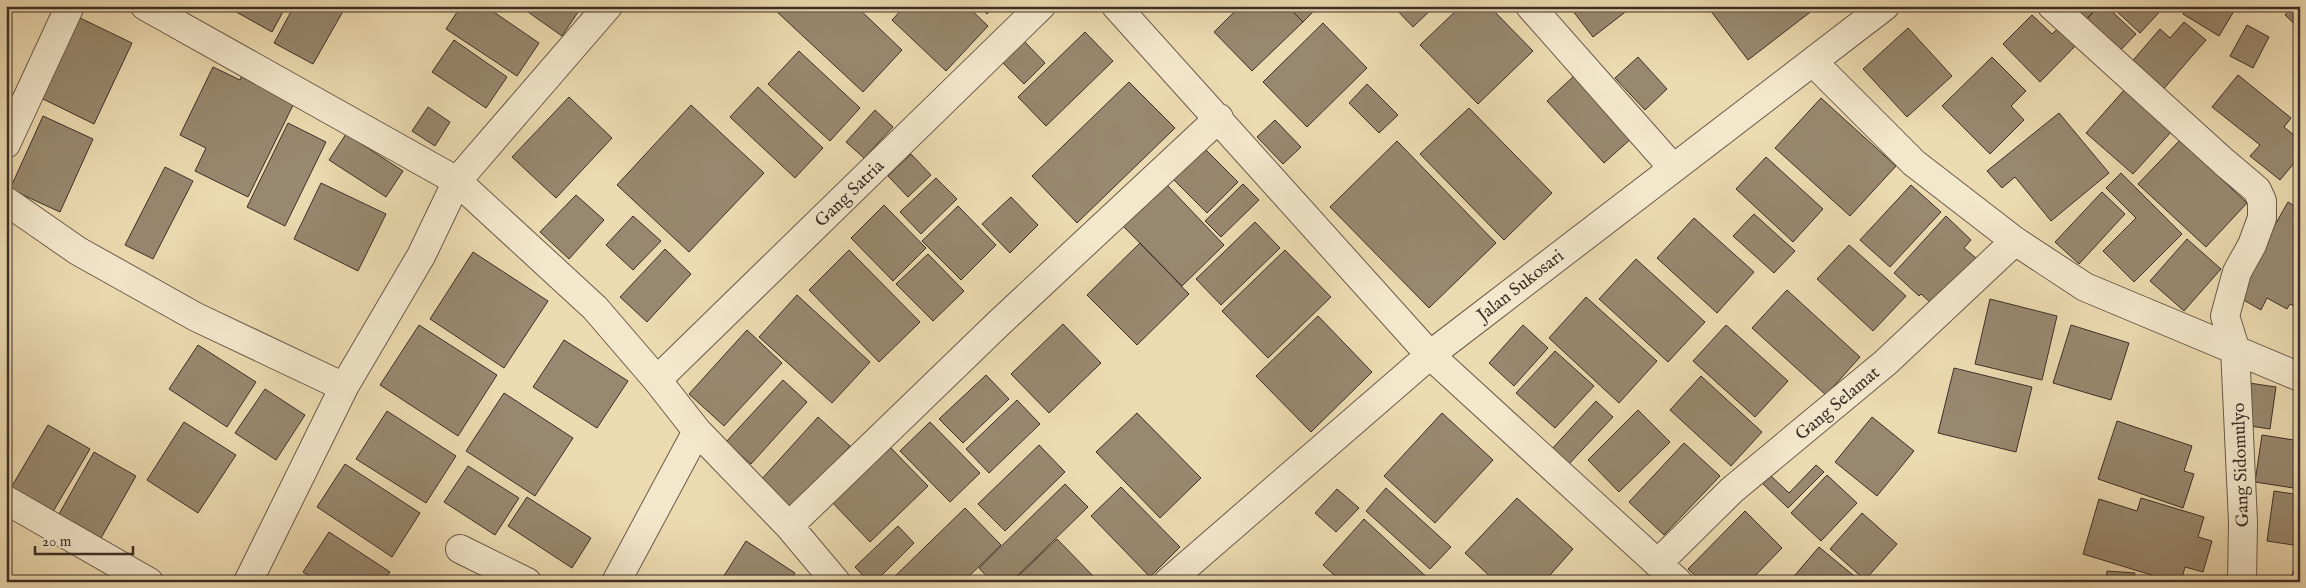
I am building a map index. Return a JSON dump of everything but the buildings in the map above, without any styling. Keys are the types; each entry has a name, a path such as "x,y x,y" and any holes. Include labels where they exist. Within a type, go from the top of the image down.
{"street":[{"path":"6,144 70,6"},
{"path":"145,6 457,181 595,308 657,380 697,431 789,526 836,582"},
{"path":"248,582 344,387 421,256 457,181 608,6"},
{"name":"Gang Satria","path":"657,380 1040,6"},
{"path":"1116,6 1430,354 1678,582"},
{"path":"1530,6 1673,168"},
{"name":"Jalan Sukosari","path":"1168,582 1430,354 1885,6"},
{"name":"Gang Sidomulyo","path":"2052,6 2257,190 2262,202 2262,218 2252,245 2237,272 2225,316 2235,348 2243,522 2242,582"},
{"path":"1813,62 1914,163 2015,241 2084,287 2235,348 2300,377"},
{"path":"789,526 991,331 1219,118"},
{"path":"6,202 78,251 196,317 344,387"},
{"name":"Gang Selamat","path":"1658,563 1732,490 1885,364 2015,241"},
{"path":"616,582 697,431"},
{"path":"6,500 149,582"},
{"path":"460,549 527,582"}]}
